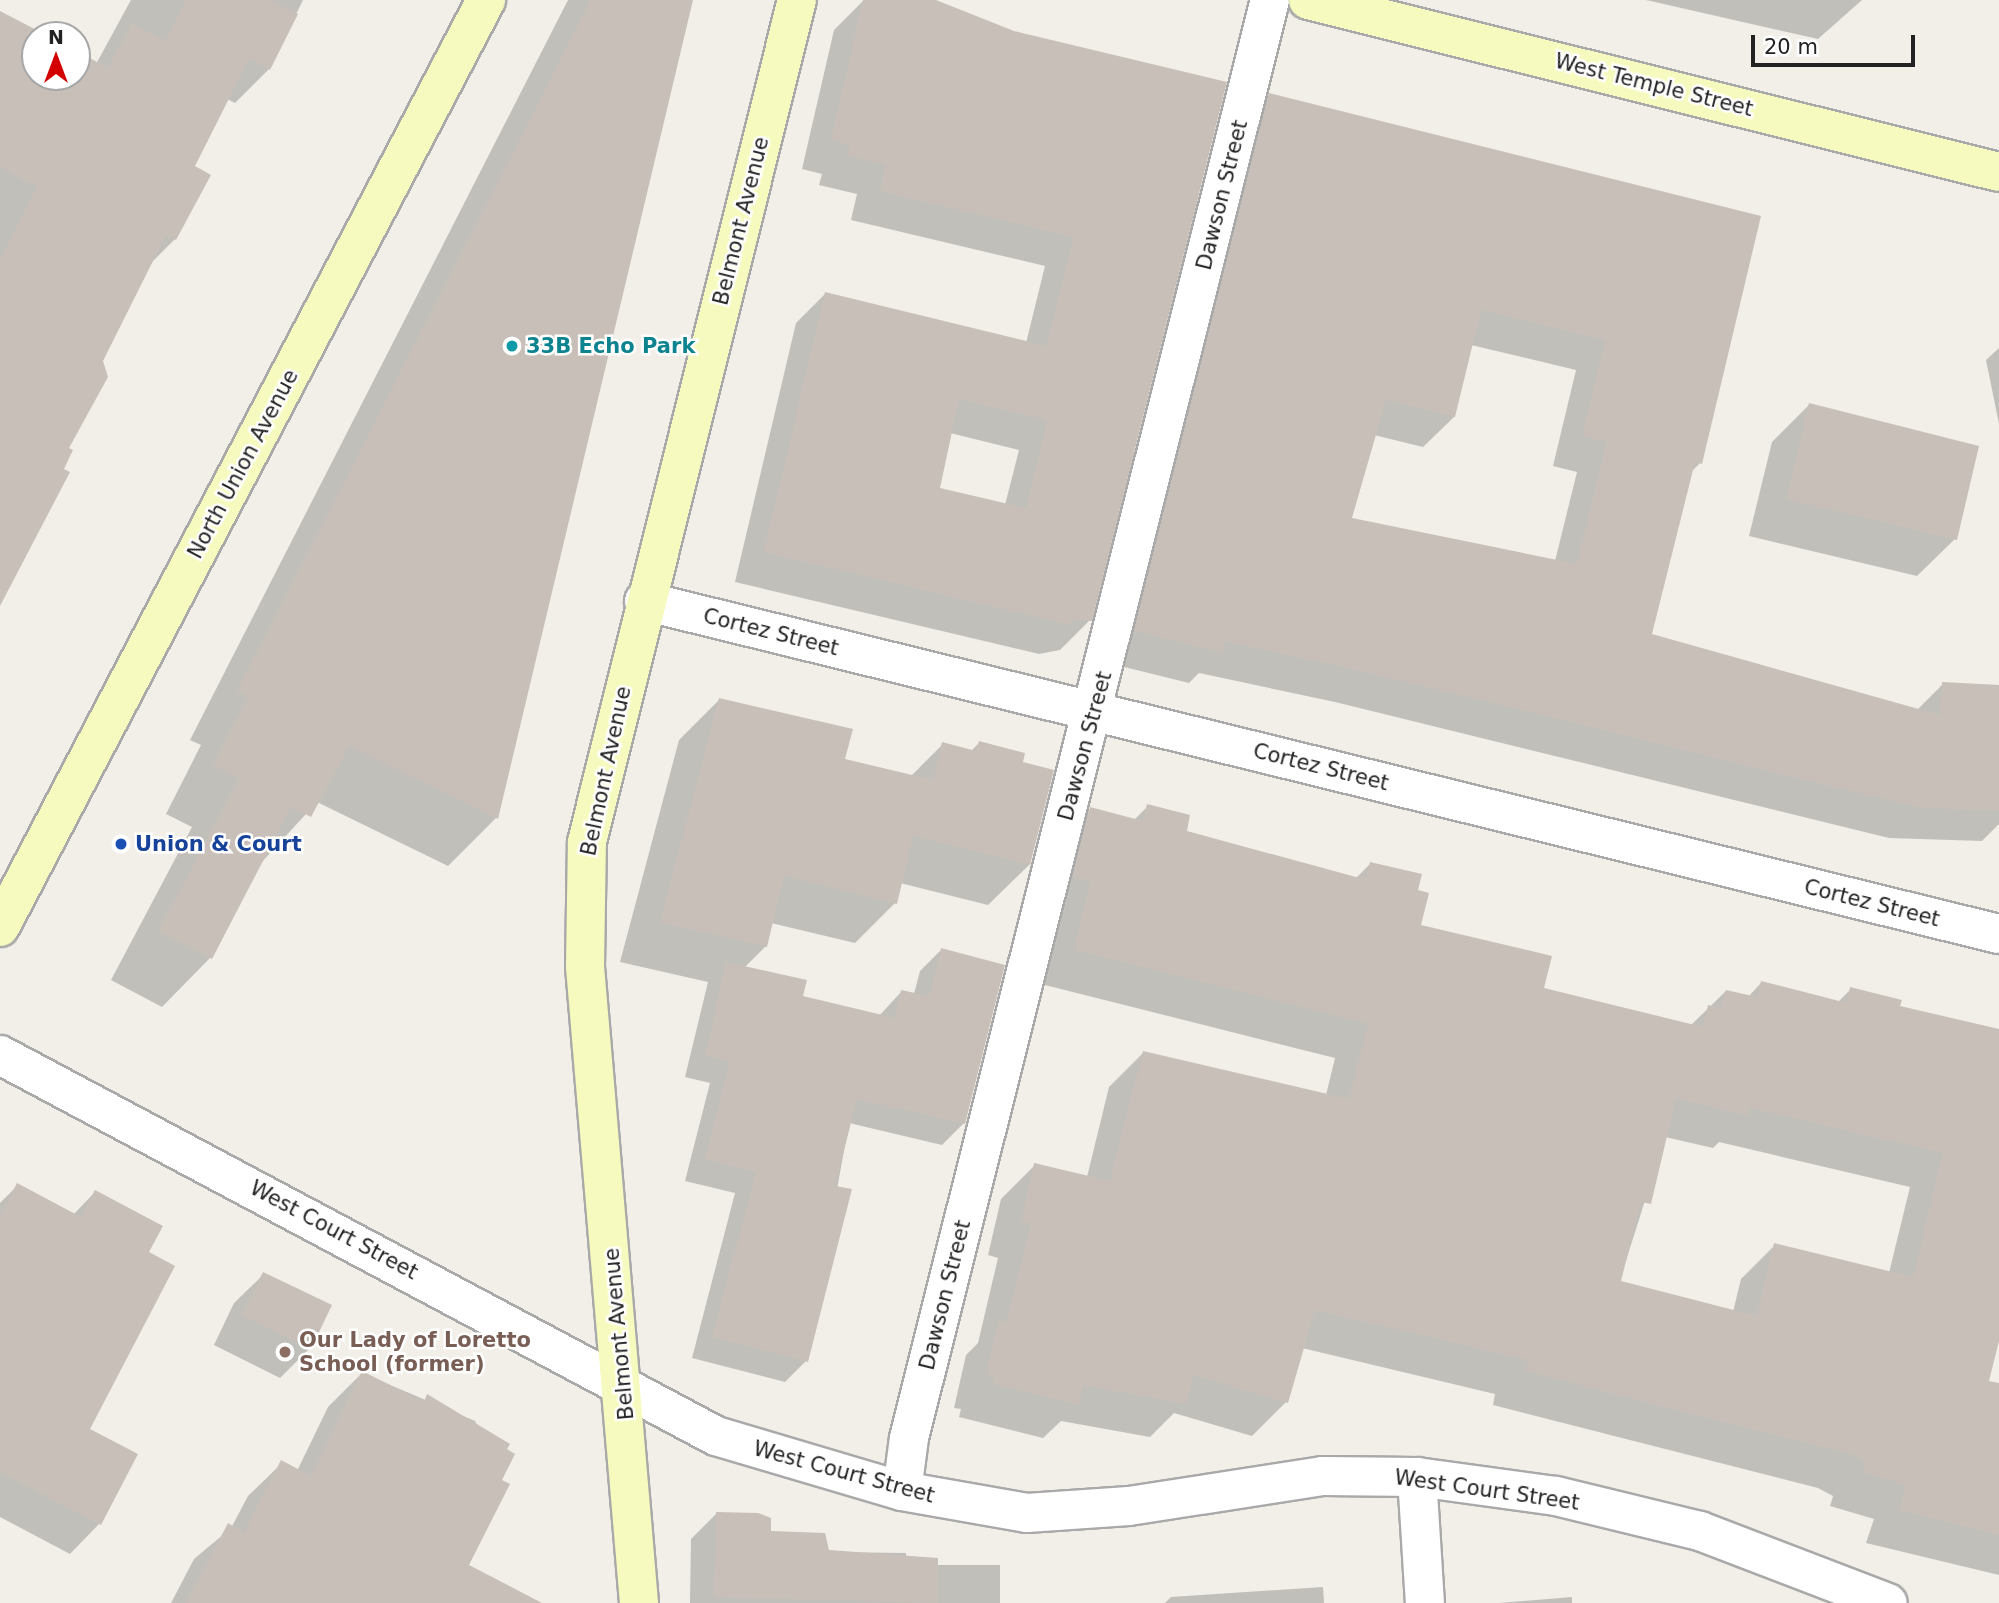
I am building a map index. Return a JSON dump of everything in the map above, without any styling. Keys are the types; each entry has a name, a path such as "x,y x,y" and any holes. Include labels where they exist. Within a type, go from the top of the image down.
{"street":[{"name":"North Union Avenue","path":"0,927 486,0"},
{"name":"Belmont Avenue","path":"639,1603 624,1382 585,966 587,842 644,601 797,0"},
{"name":"Dawson Street","path":"902,1492 909,1438 1270,0"},
{"name":"West Temple Street","path":"1308,0 1999,172"},
{"name":"Cortez Street","path":"644,601 1999,934"},
{"name":"West Court Street","path":"0,1055 624,1382 716,1436 902,1492 1027,1513 1129,1506 1323,1476 1417,1477 1556,1496 1700,1531 1888,1603"},
{"path":"1417,1477 1425,1603"}],"building":[{"path":"186,0 270,0 298,14 270,70 249,59 195,166 211,175 176,240 166,235 103,361 108,377 69,448 73,450 64,469 70,472 0,606 0,260 37,187 0,167 0,11 21,22 21,91 91,91 91,59 108,68 132,23 165,41"},
{"name":"33B Echo Park","path":"591,0 693,0 498,819 349,746 311,817 291,807 212,959 158,931 239,779 213,765 248,697 237,691"},
{"path":"863,0 936,0 1014,31 1227,82 1092,621 1071,619 1070,625 764,552 825,292 1047,346 1073,237 880,191 886,165 847,156 850,145 831,140","holes":["959,399 1047,420 1026,508 940,488"]},
{"path":"1269,93 1761,216 1702,464 1695,462 1652,634 1940,715 1942,682 1999,685 1999,811 1921,808 1366,672 1224,641 1222,653 1134,631","holes":["1481,310 1605,340 1582,436 1607,442 1577,564 1352,518 1386,400 1455,417"]},
{"path":"1809,403 1979,446 1957,540 1786,499"},
{"path":"719,698 853,729 845,759 933,780 942,742 976,751 979,741 1025,753 1023,762 1054,770 1030,865 913,836 897,904 784,876 767,947 660,922"},
{"path":"1147,804 1190,815 1187,831 1356,877 1366,878 1370,862 1422,874 1418,890 1429,893 1421,925 1552,956 1544,988 1703,1027 1708,1005 1721,1008 1726,990 1757,997 1761,981 1847,1003 1850,987 1902,1000 1900,1006 1999,1029 1999,1341 1989,1381 1999,1383 1999,1535 1899,1510 1906,1485 1863,1472 1866,1462 1853,1455 1525,1371 1528,1360 1315,1310 1288,1403 1193,1375 1186,1404 1083,1385 1079,1405 992,1384 994,1376 986,1374 999,1320 1007,1322 1031,1224 1021,1221 1034,1163 1110,1181 1143,1051 1349,1099 1368,1024 1074,950 1090,881 1073,876 1090,807 1143,821","holes":["1676,1098 1749,1116 1750,1108 1943,1153 1913,1277 1774,1243 1757,1316 1621,1281 1641,1202 1651,1204"]},
{"path":"941,948 1005,965 965,1124 857,1099 835,1186 852,1189 808,1362 712,1337 756,1172 705,1159 730,1062 705,1056 726,962 807,980 803,996 895,1018 901,990 929,996"},
{"path":"17,1183 81,1217 95,1190 163,1226 149,1252 175,1266 90,1429 138,1454 101,1525 0,1472 0,1216"},
{"path":"263,1272 332,1305 311,1349 242,1315"},
{"path":"362,1371 424,1402 427,1394 510,1444 507,1449 515,1454 502,1480 510,1484 469,1565 542,1603 186,1603 228,1523 244,1533 281,1460 311,1476"},
{"path":"716,1512 758,1513 771,1518 771,1531 825,1533 829,1550 938,1558 938,1603 714,1597"}],"place":[{"name":"33B Echo Park","path":"512,346"},
{"name":"Union & Court","path":"121,844"},
{"name":"Our Lady of Loretto School (former)","path":"285,1352"}]}
